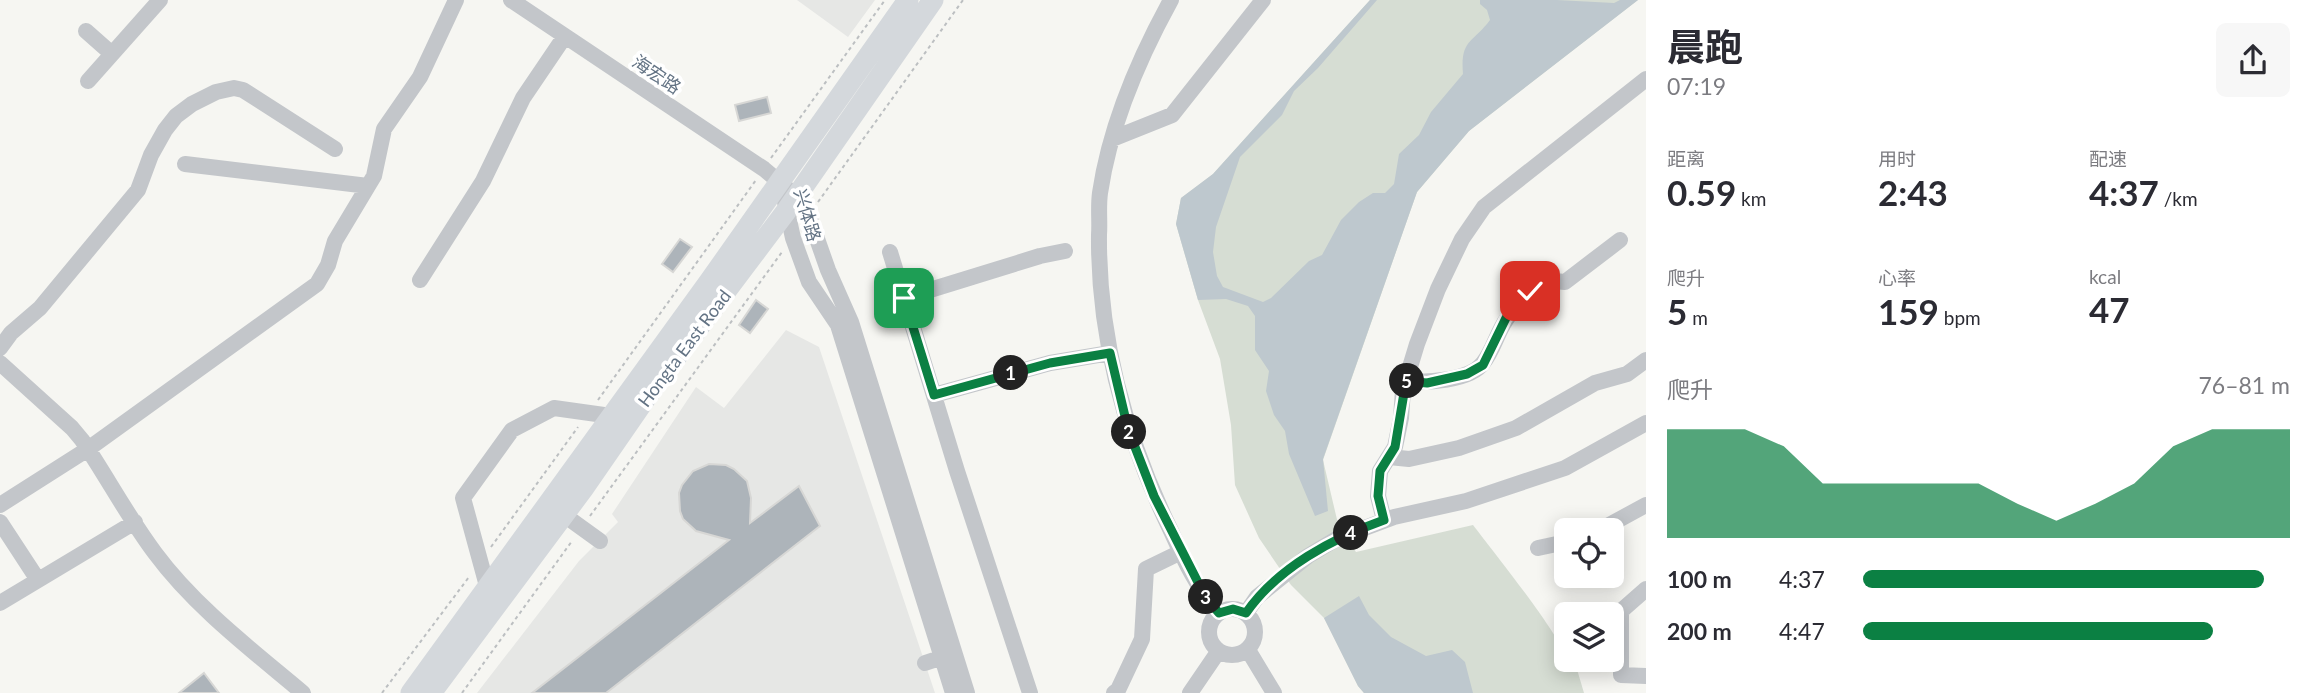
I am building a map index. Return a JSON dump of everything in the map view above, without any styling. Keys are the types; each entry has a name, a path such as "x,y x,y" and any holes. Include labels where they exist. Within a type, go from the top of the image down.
{"main road":[{"name":"Hongta East Road","path":"411,693 611,416 771,176 908,0"},
{"name":"Hongta East Road","path":"431,693 564,515 650,391 792,203 933,0"}],"street":[{"path":"88,81 160,0"},
{"path":"0,505 88,449 317,284 328,265 335,241 374,176 384,129 420,77 456,0"},
{"name":"海宏路","path":"511,0 771,176"},
{"path":"1171,0 1152,34 1115,127 1100,194 1099,261 1105,330 1128,429 1154,496 1181,552 1206,598 1219,613"},
{"path":"1112,139 1172,115 1263,0"},
{"path":"86,30 112,54"},
{"path":"420,280 483,181 523,98 565,36"},
{"path":"1384,520 1378,496 1380,471 1395,447 1406,381 1417,344 1438,289 1462,239 1484,207 1646,79"},
{"path":"0,348 11,333 40,308 138,190 164,130 192,104 216,92 234,88 243,90 335,149"},
{"path":"185,164 368,186"},
{"name":"兴体路","path":"771,176 792,203 808,216 851,322 948,655 953,693"},
{"name":"兴体路","path":"792,203 793,238 809,282 838,325 948,655 967,693"},
{"path":"1406,381 1427,383 1467,374 1483,365 1506,318 1530,291 1543,280 1566,282 1620,240"},
{"path":"904,298 1040,256 1065,251"},
{"path":"890,252 1030,693"},
{"path":"934,395 1050,363 1110,353"},
{"path":"1389,457 1409,459 1459,448 1516,428 1595,383 1626,374 1646,360"},
{"path":"0,363 72,428 155,553 182,586 303,693"},
{"path":"487,586 463,498 503,441 512,430 554,408 611,416"},
{"path":"1246,613 1257,597 1308,556 1338,538 1384,520 1493,493 1565,468 1646,423"},
{"path":"1622,518 1646,505"},
{"path":"564,515 600,541"},
{"path":"0,522 38,580"},
{"path":"3,596 38,580 135,522"},
{"path":"1538,548 1554,545"},
{"path":"1114,693 1118,690 1142,639 1146,569 1181,552"},
{"path":"1646,589 1621,611 1621,675 1646,676"},
{"path":"1233,609 1246,613 1255,628 1255,638 1248,650 1234,656 1218,652 1212,644 1209,628 1213,618 1233,609"},
{"path":"1248,650 1274,693"},
{"path":"1190,693 1218,652"},
{"path":"925,663 948,655"}],"path":[{"path":"382,693 589,412 771,176 885,0"},
{"path":"808,216 963,0"},
{"path":"462,693 727,325 793,238"}],"shaded area":[{"path":"797,0 875,0 848,37"},
{"path":"1370,0 1638,0 1469,131 1417,192 1323,460 1339,528 1356,552 1473,525 1554,634 1554,672 1578,672 1584,693 1364,693 1358,686 1324,618 1291,585 1259,538 1235,485 1231,425 1220,359 1198,300 1176,224 1181,198 1213,174"},
{"path":"1370,0 1377,0 1318,68 1294,91 1282,115 1240,157 1216,227 1213,252 1217,276 1223,287 1263,302 1271,298 1309,261 1322,255 1341,220 1359,202 1373,193 1385,193 1394,184 1399,154 1419,135 1431,112 1463,74 1464,54 1469,42 1490,20 1480,0 1614,3 1620,0 1638,0 1469,131 1417,192 1323,459 1328,511 1315,516 1289,454 1285,431 1274,415 1266,391 1269,371 1255,350 1255,316 1248,306 1226,299 1198,300 1176,224 1181,198 1213,174"},
{"path":"786,330 819,347 935,693 477,693 579,561 618,522 612,514 696,387 724,408"},
{"path":"1359,596 1369,615 1391,637 1426,656 1452,650 1465,662 1473,693 1364,693 1324,618"}],"building":[{"path":"767,97 771,113 739,121 735,105"},
{"path":"680,239 692,247 673,272 662,264"},
{"path":"756,300 768,309 750,333 739,325"},
{"path":"709,464 726,465 747,481 751,498 750,523 799,486 820,526 606,693 532,693 729,540 696,531 683,519 680,511 679,493 682,485 693,471"},
{"path":"204,673 219,693 179,693"}],"route":[{"path":"904,298 934,395 1050,363 1110,353 1128,429 1154,496 1181,552 1206,598 1219,613 1233,609 1246,613 1257,597 1308,556 1338,538 1384,520 1378,496 1380,471 1395,447 1406,381 1427,383 1467,374 1483,365 1506,318 1530,291"}]}
